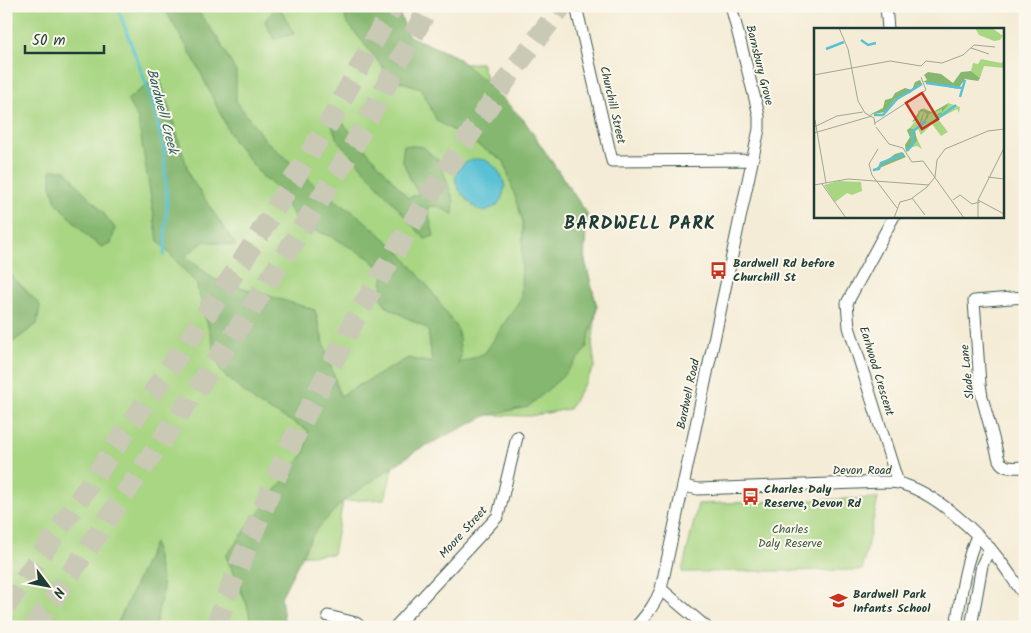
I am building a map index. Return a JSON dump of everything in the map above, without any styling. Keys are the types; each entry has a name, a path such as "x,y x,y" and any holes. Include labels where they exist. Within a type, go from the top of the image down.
{"street":[{"name":"Churchill Street","path":"576,6 612,162 752,160"},
{"name":"Barnsbury Grove","path":"731,6 759,116 759,129 752,160"},
{"path":"886,6 888,28"},
{"name":"Bardwell Road","path":"636,627 656,601 661,589 752,160"},
{"name":"Earlwood Crescent","path":"893,218 847,304 849,327 898,483"},
{"name":"Slade Lane","path":"1025,297 974,301 982,397 999,460 1006,467 1025,467"},
{"name":"Moore Street","path":"395,627 498,516 517,438"},
{"name":"Devon Road","path":"684,486 698,489 898,483 925,494 938,502 977,536 990,548 1025,596"},
{"path":"956,627 963,578 970,552 977,536"},
{"path":"971,627 982,565 990,548"},
{"path":"661,589 706,627"},
{"path":"328,616 356,623 361,627"}],"green space":[{"path":"6,6 360,6 389,66 481,63 488,84 523,119 587,214 584,257 597,307 592,344 595,366 569,409 530,416 488,415 404,422 385,499 343,501 333,554 289,556 277,607 283,627 10,627 12,615 6,616 6,347 37,324 12,276 6,278"},
{"path":"163,6 194,6 218,39 236,72 236,101 265,140 320,190 360,217 399,251 430,289 458,330 461,357 458,364 485,353 521,298 523,222 504,161 437,121 421,88 392,79 346,21 344,6 396,6 409,36 455,56 488,84 523,119 587,214 584,257 597,307 586,349 562,377 528,407 488,415 417,450 343,501 313,534 281,597 285,627 252,627 247,605 226,556 305,452 308,430 258,404 221,372 196,283 158,241 138,119 127,100 159,76 190,177 236,246 205,241 185,256 214,279 315,310 340,396 408,358 432,363 428,329 387,307 381,298 384,272 369,258 331,236 304,227 289,209 279,190 263,177 233,140 195,61"},
{"path":"279,6 294,34 274,39 265,21"},
{"path":"334,113 408,198 419,194 411,181 402,159 404,145 423,147 440,162 454,201 453,214 437,206 427,207 434,236 425,239 337,139 328,115"},
{"path":"51,170 66,170 96,204 115,228 111,244 102,247 89,238 56,202 51,185"},
{"path":"12,276 40,305 37,324 6,347 6,278"},
{"name":"Charles Daly Reserve","path":"878,498 862,570 682,572 698,504"},
{"path":"154,543 163,589 155,627 118,627 118,623"}],"water":[{"path":"476,159 486,160 496,168 505,186 502,198 496,206 483,212 475,208 459,190 456,182 459,168 467,162"}],"waterway":[{"name":"Bardwell Creek","path":"117,6 150,94 164,151 167,204 164,255"}],"tunnel":[{"path":"6,606 240,265 332,118 393,6"},
{"path":"34,627 246,317 350,152 429,6"},
{"path":"216,627 227,595 285,456 356,317 426,200 511,73 562,6"}],"place":[{"name":"Bardwell Rd before Churchill St","path":"719,270"},
{"name":"Charles Daly Reserve, Devon Rd","path":"750,496"},
{"name":"Bardwell Park Infants School","path":"839,601"}],"district":[{"name":"BARDWELL PARK","path":"640,223"}]}
